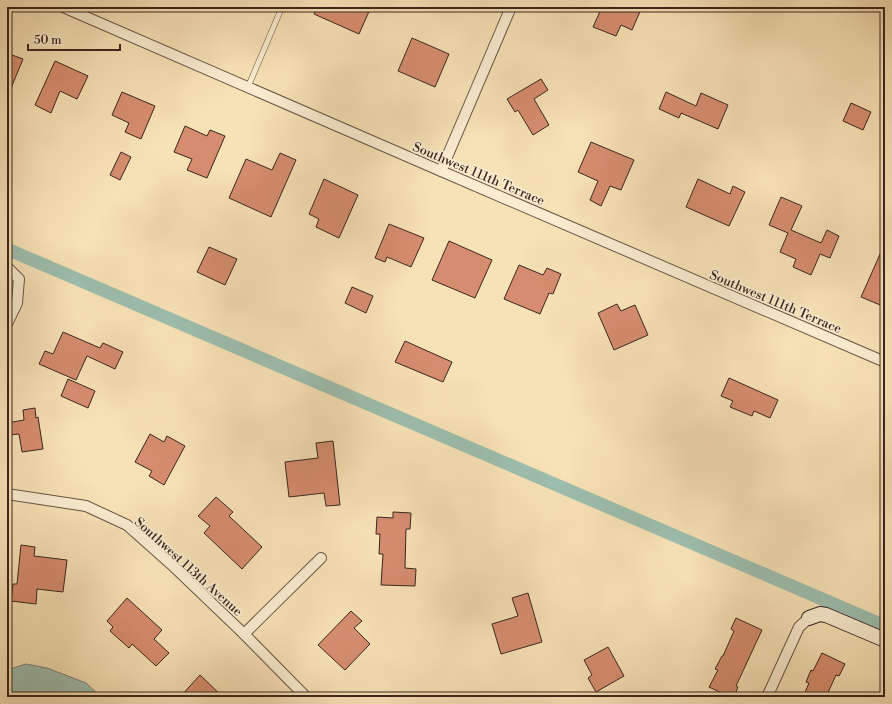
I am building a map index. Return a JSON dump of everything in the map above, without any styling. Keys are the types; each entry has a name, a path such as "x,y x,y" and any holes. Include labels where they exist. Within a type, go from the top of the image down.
{"street":[{"name":"Southwest 111th Terrace","path":"63,7 74,9 248,87 885,362"},
{"path":"441,171 511,7"},
{"path":"7,268 19,279 17,303 7,324"},
{"name":"Southwest 113th Avenue","path":"7,494 86,506 127,525 172,565 244,634 306,697"},
{"path":"244,634 321,558"},
{"path":"767,697 799,627 809,618 820,614 826,615 885,640"}],"lane":[{"path":"248,87 282,7"}],"shaded area":[{"path":"26,664 47,668 86,683 101,697 7,697 7,670"}],"building":[{"path":"317,7 371,7 359,34 314,14"},
{"path":"602,7 642,7 632,30 621,25 616,36 593,27"},
{"path":"412,38 449,54 435,87 398,71"},
{"path":"12,55 23,59 7,98 7,58 11,59"},
{"path":"55,61 88,76 77,99 60,91 51,113 35,105"},
{"path":"541,79 548,90 534,99 549,125 533,135 518,110 515,112 507,99"},
{"path":"122,92 155,106 141,139 125,132 129,123 112,115"},
{"path":"666,92 696,106 701,93 728,105 718,129 681,113 679,118 659,109"},
{"path":"851,103 871,112 863,130 843,121"},
{"path":"185,126 207,136 210,130 225,136 207,178 187,170 192,159 174,152"},
{"path":"591,142 634,160 621,190 610,186 601,206 590,200 598,181 578,172"},
{"path":"121,152 131,157 120,180 110,175"},
{"path":"280,153 296,160 271,217 229,198 246,159 272,170"},
{"path":"324,179 358,195 339,238 316,227 319,219 309,214"},
{"path":"698,179 730,194 733,186 745,192 729,226 686,207"},
{"path":"781,197 802,206 791,230 821,243 827,230 839,236 830,258 820,254 811,275 793,267 796,259 780,252 788,233 769,225"},
{"path":"389,224 424,238 411,267 387,257 385,262 375,258"},
{"path":"449,241 492,260 475,298 432,280"},
{"path":"885,243 885,307 861,297"},
{"path":"209,247 237,259 225,285 197,272"},
{"path":"519,265 543,275 547,268 561,274 553,294 549,293 540,314 504,299"},
{"path":"352,287 373,296 366,313 345,303"},
{"path":"617,304 621,311 635,305 648,335 614,350 598,313"},
{"path":"63,332 100,348 103,343 123,352 115,369 87,356 76,380 39,364 45,351 53,354"},
{"path":"405,341 452,362 443,382 395,362"},
{"path":"729,378 778,400 770,418 754,411 752,416 730,407 733,401 721,396"},
{"path":"68,379 95,391 88,408 61,396"},
{"path":"35,408 36,418 38,417 43,449 22,452 19,434 9,435 7,423 24,420 23,410"},
{"path":"150,434 164,442 167,436 185,446 164,485 149,476 152,471 135,462"},
{"path":"333,441 340,505 326,506 324,493 289,497 285,462 318,458 316,443"},
{"path":"216,497 233,512 229,516 262,547 242,569 204,533 210,526 198,516"},
{"path":"393,512 411,513 410,529 406,529 405,568 416,569 415,586 381,585 383,554 379,554 380,534 376,534 377,517 393,518"},
{"path":"21,545 35,547 34,556 67,560 63,592 37,589 36,604 11,601 13,584 17,584"},
{"path":"528,593 542,642 501,654 492,624 518,616 512,598"},
{"path":"127,598 162,630 154,639 169,653 156,666 132,644 129,648 110,631 113,627 107,621"},
{"path":"351,611 362,621 354,628 370,644 345,670 318,645"},
{"path":"736,618 762,630 736,686 738,687 734,697 730,697 709,687 718,670 715,669 723,656 734,631 731,629"},
{"path":"608,647 624,676 596,692 588,678 592,675 584,660"},
{"path":"822,653 845,664 839,676 836,675 826,697 803,697 809,683 806,682 811,670 813,671"},
{"path":"200,675 223,697 180,697"}],"waterway":[{"path":"7,249 885,626"}]}
